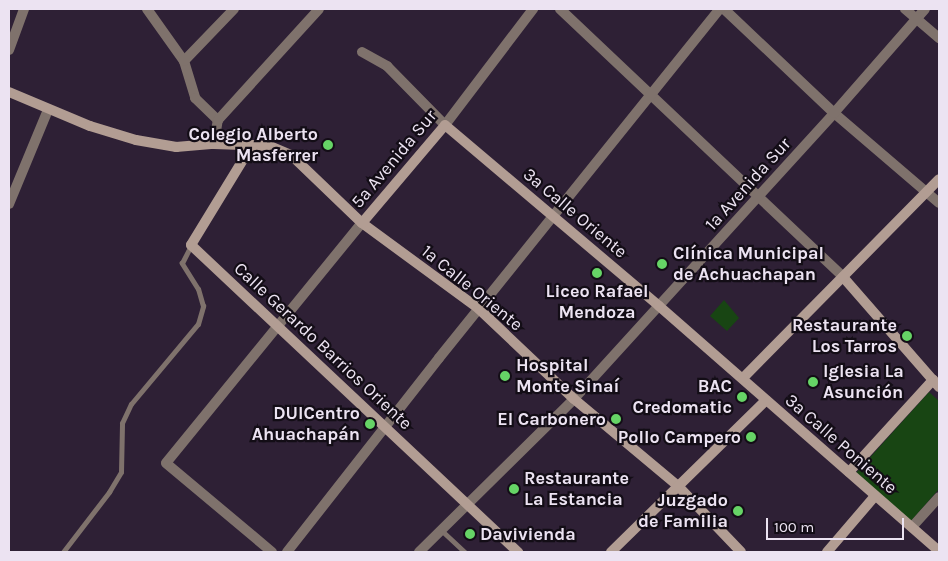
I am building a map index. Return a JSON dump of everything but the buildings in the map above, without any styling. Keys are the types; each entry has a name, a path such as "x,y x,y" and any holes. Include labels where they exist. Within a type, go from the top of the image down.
{"street":[{"path":"9,50 24,9"},
{"path":"148,9 184,61 195,98 218,120"},
{"path":"184,61 234,9"},
{"path":"214,144 218,120 319,9"},
{"name":"5a Avenida Sur","path":"272,552 166,463 276,326 445,125 533,9"},
{"path":"560,9 760,196 842,277 936,384 849,472"},
{"path":"288,552 478,309 722,9 834,113 939,203"},
{"path":"904,9 939,38"},
{"name":"1a Avenida Sur","path":"419,552 574,399 760,196 925,9"},
{"name":"3a Calle Oriente","path":"362,52 387,66 445,125 659,306 766,400"},
{"path":"9,92 48,110 136,140 176,147 214,144 252,145 191,245"},
{"path":"9,204 48,110"},
{"name":"1a Calle Oriente","path":"252,145 270,146 291,155 362,223 478,309 574,399 678,486 740,552"},
{"path":"743,378 939,179"},
{"name":"Calle Gerardo Barrios Oriente","path":"191,245 276,326 386,426 465,505 518,552"},
{"path":"611,552 766,400"},
{"name":"3a Calle Poniente","path":"766,400 939,551"},
{"path":"827,552 875,496"},
{"path":"912,527 939,497"}],"lane":[{"path":"63,552 109,492 121,472 122,423 130,404 198,324 203,306 198,289 182,263 191,245"},
{"path":"441,529 465,552"}],"green space":[{"path":"724,300 739,318 727,331 710,316"},
{"path":"929,392 939,401 939,489 911,521 856,473"}],"place":[{"name":"Colegio Alberto Masferrer","path":"328,145"},
{"name":"Clínica Municipal de Achuachapan","path":"662,264"},
{"name":"Liceo Rafael Mendoza","path":"597,273"},
{"name":"Restaurante Los Tarros","path":"907,336"},
{"name":"Hospital Monte Sinaí","path":"505,376"},
{"name":"Iglesia La Asunción","path":"813,382"},
{"name":"BAC Credomatic","path":"742,397"},
{"name":"El Carbonero","path":"616,419"},
{"name":"DUICentro Ahuachapán","path":"370,424"},
{"name":"Pollo Campero","path":"751,437"},
{"name":"Restaurante La Estancia","path":"514,489"},
{"name":"Juzgado de Familia","path":"738,511"},
{"name":"Davivienda","path":"470,534"}]}
